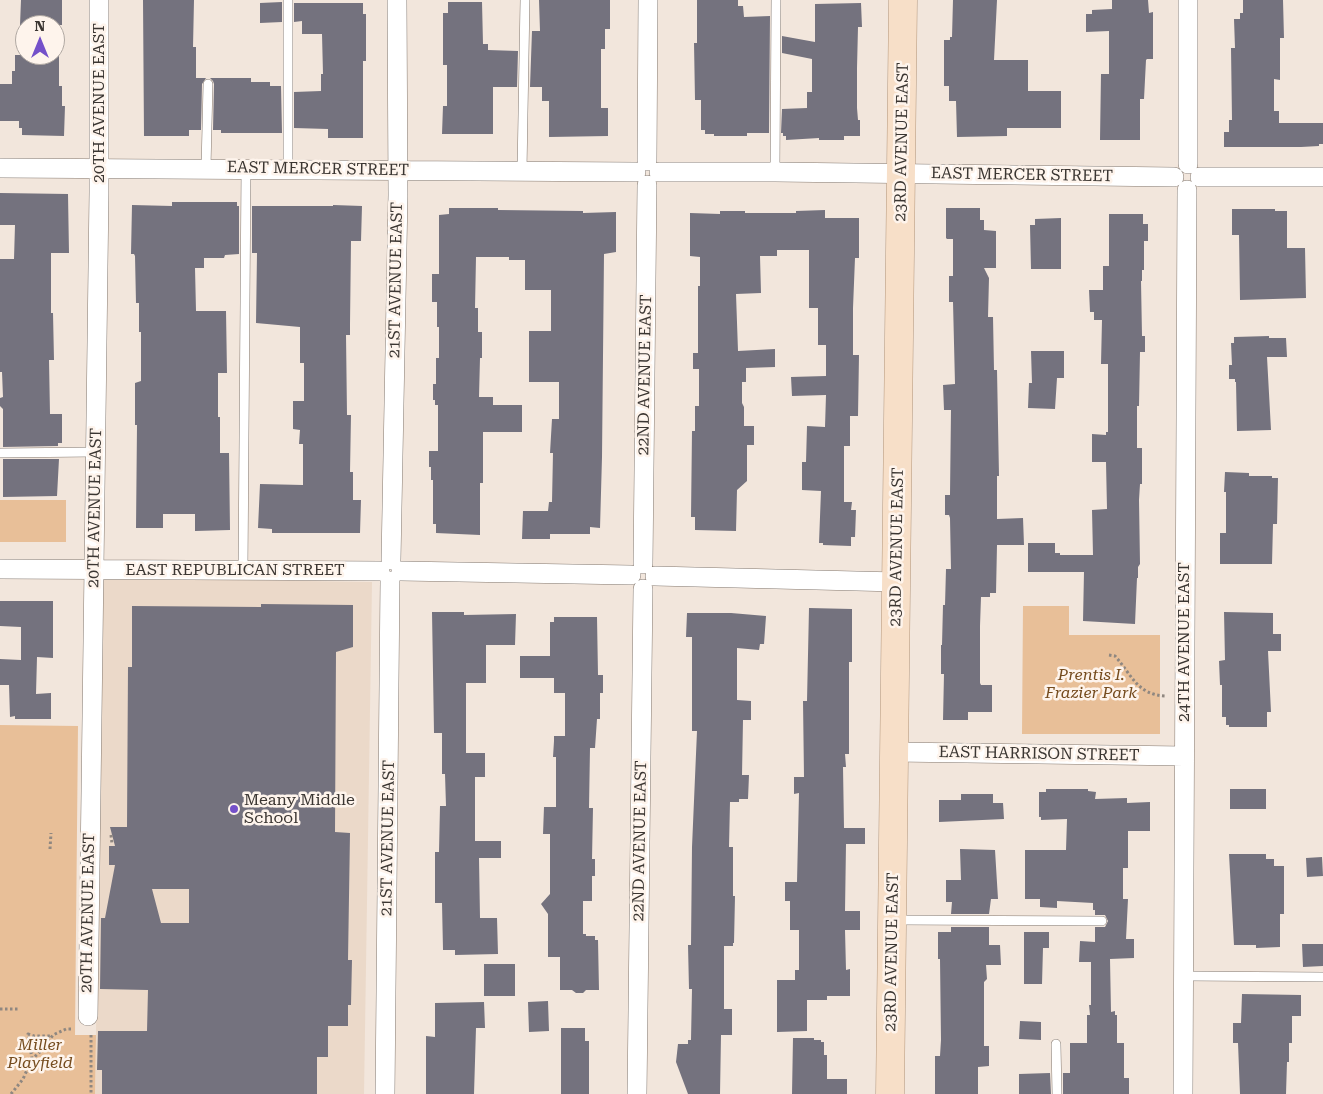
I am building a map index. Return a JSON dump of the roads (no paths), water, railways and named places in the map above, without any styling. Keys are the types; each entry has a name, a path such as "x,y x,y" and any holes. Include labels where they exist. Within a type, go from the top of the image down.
{"main road":[{"name":"23RD AVENUE EAST","path":"890,1094 903,0"}],"street":[{"name":"20TH AVENUE EAST","path":"87,1025 99,169 99,0"},
{"name":"21ST AVENUE EAST","path":"385,1094 398,170 397,0"},
{"name":"22ND AVENUE EAST","path":"637,1094 648,0"},
{"name":"24TH AVENUE EAST","path":"1183,1094 1188,0"},
{"name":"EAST MERCER STREET","path":"0,168 246,168 647,173 775,172 1323,177"},
{"name":"EAST REPUBLICAN STREET","path":"0,569 391,571 897,582"},
{"name":"EAST HARRISON STREET","path":"894,752 1184,756"}],"lane":[{"path":"288,0 288,169"},
{"path":"522,171 525,0"},
{"path":"775,172 776,0"},
{"path":"206,168 208,84"},
{"path":"243,571 246,168"},
{"path":"0,452 95,452"},
{"path":"892,920 1102,920"},
{"path":"1184,976 1323,977"},
{"path":"1056,1044 1056,1094"}],"place":[{"name":"Meany Middle School","path":"234,809"}],"park label":[{"name":"Prentis I. Frazier Park","path":"1091,684"},
{"name":"Miller Playfield","path":"40,1054"}]}
